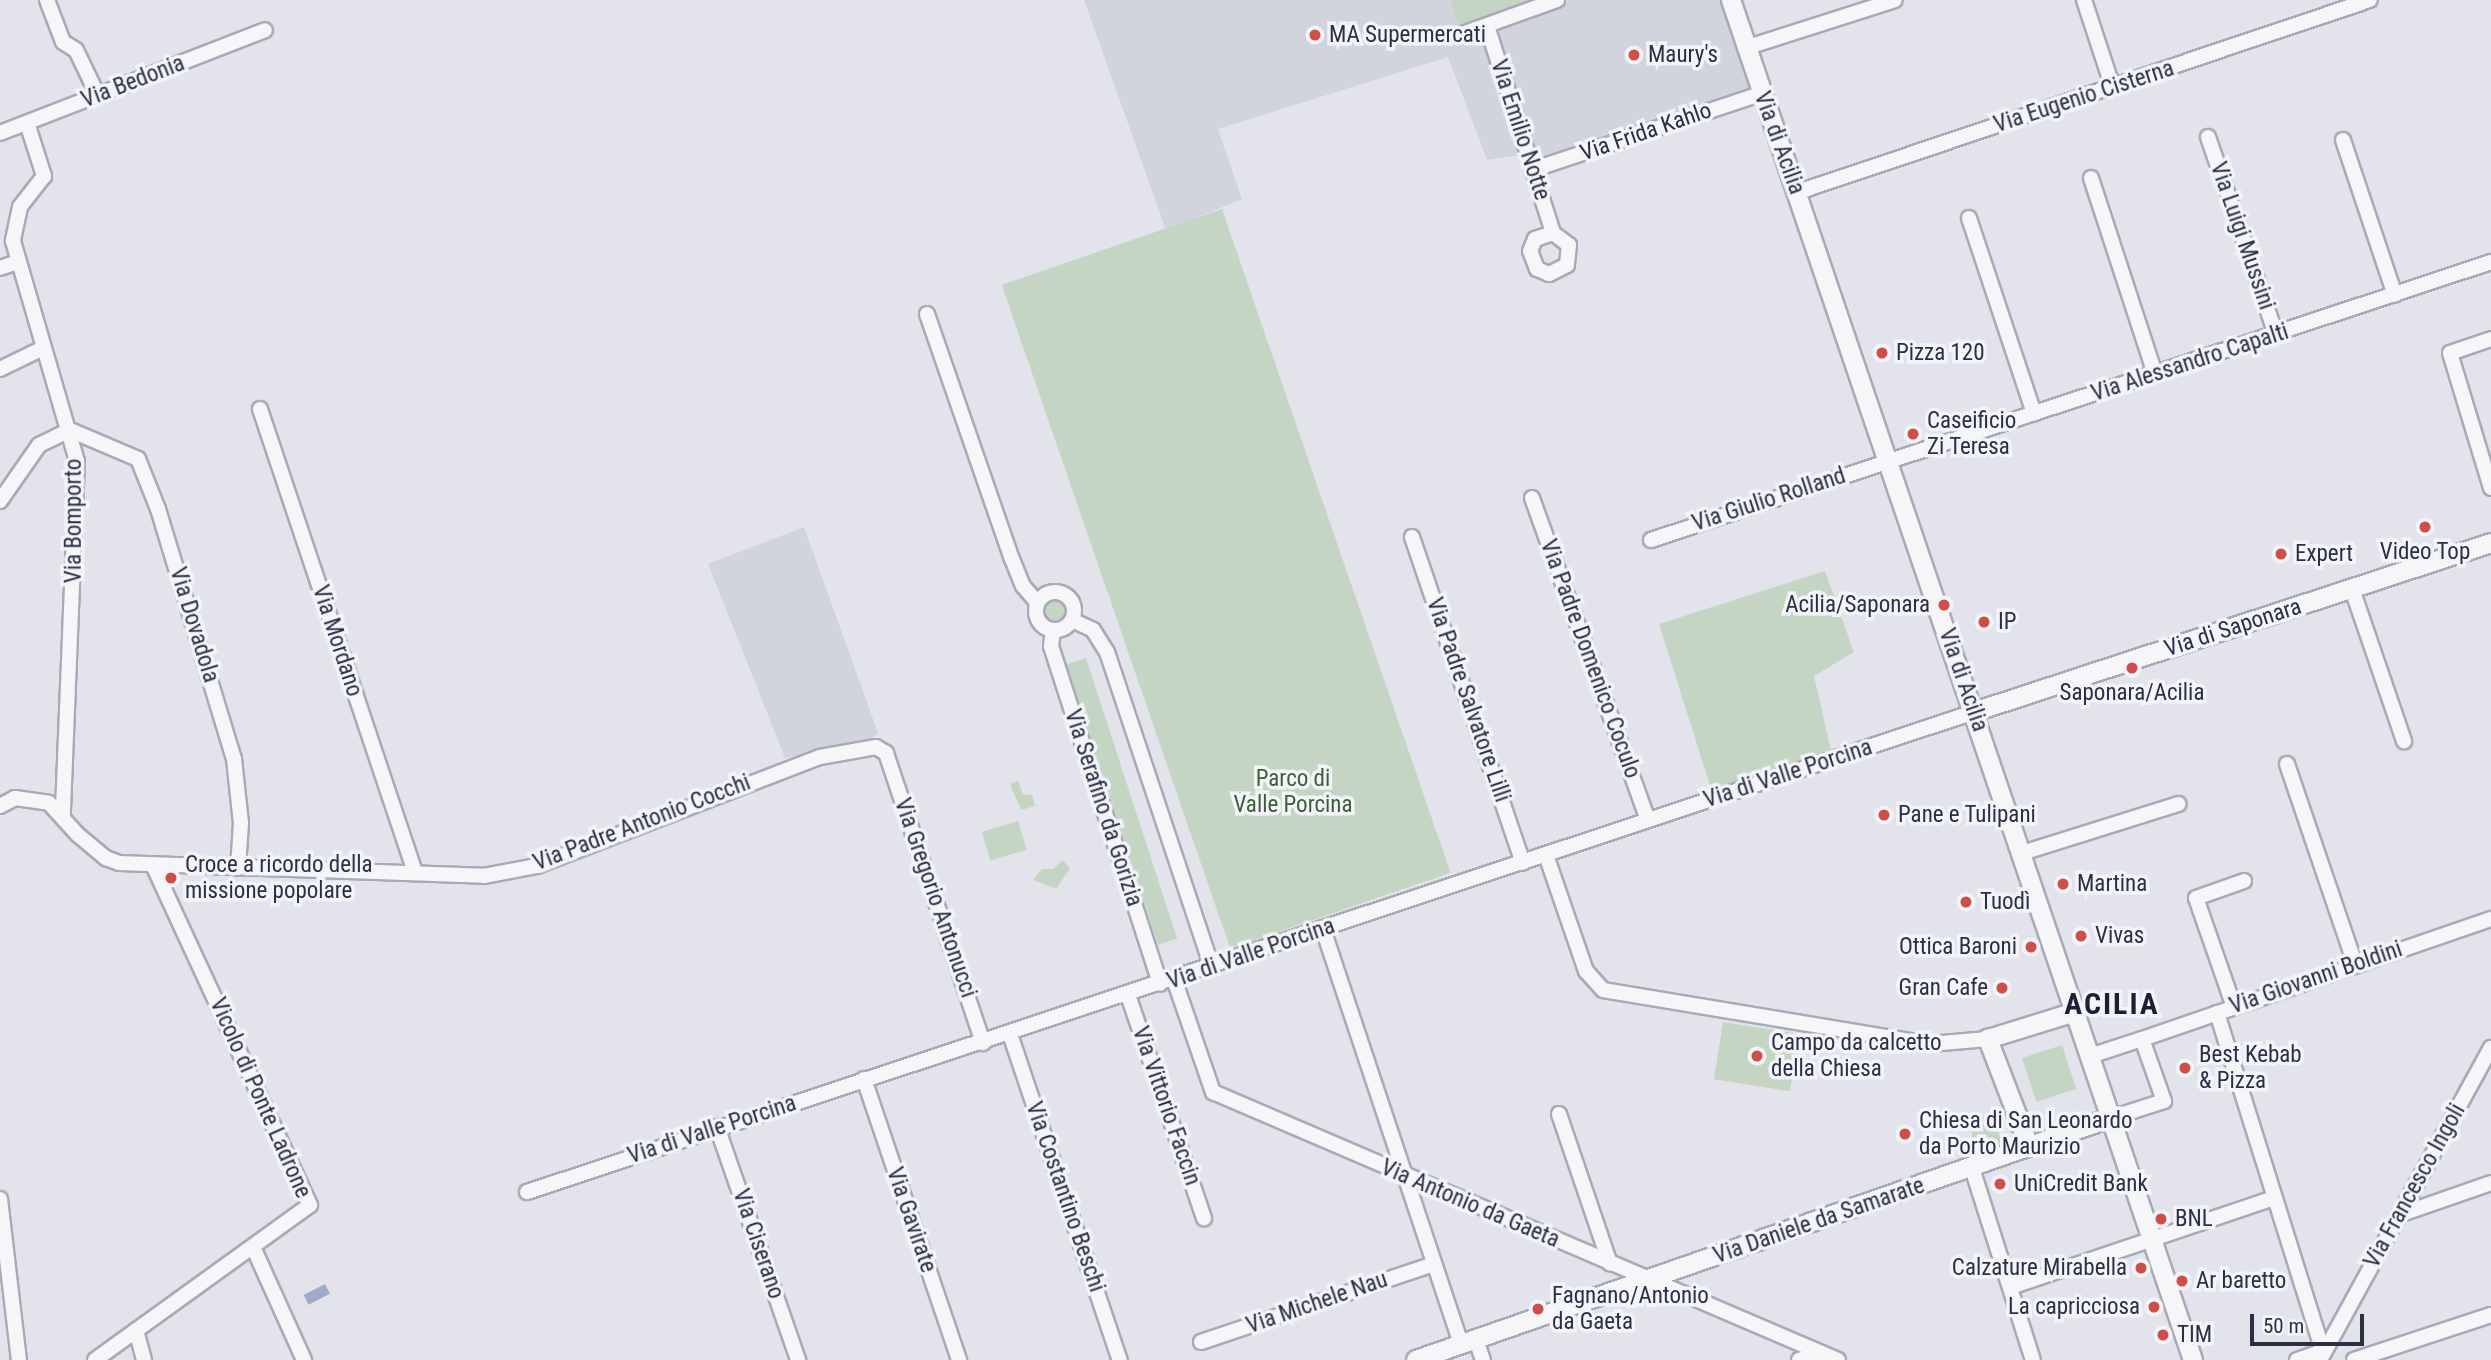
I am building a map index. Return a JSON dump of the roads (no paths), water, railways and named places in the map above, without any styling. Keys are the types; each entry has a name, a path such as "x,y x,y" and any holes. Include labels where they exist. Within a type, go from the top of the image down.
{"street":[{"path":"47,0 64,42 76,50 98,96"},
{"path":"1462,34 1557,0"},
{"name":"Via di Acilia","path":"1731,0 1760,94 1798,192 2193,1360"},
{"path":"1745,48 1895,0"},
{"path":"2084,0 2113,88"},
{"name":"Via Eugenio Cisterna","path":"1798,192 2370,0"},
{"name":"Via Emilio Notte","path":"1487,26 1553,233"},
{"name":"Via Bedonia","path":"0,133 265,30"},
{"name":"Via Frida Kahlo","path":"1532,170 1760,94"},
{"name":"Via Bomporto","path":"27,123 44,176 20,207 13,241 77,461 76,557 63,815"},
{"name":"Via Luigi Mussini","path":"2208,136 2276,335"},
{"path":"2343,140 2395,295"},
{"path":"2091,178 2155,374"},
{"path":"1969,218 2034,413"},
{"path":"0,268 17,262"},
{"name":"Via Alessandro Capalti","path":"1888,461 2491,262"},
{"path":"927,314 1012,559 1022,584 1037,602 1036,617 1053,631 1072,620"},
{"path":"2491,339 2450,353 2491,488"},
{"path":"0,369 43,348"},
{"name":"Via Mordano","path":"260,409 415,873"},
{"path":"0,501 39,446 70,430"},
{"name":"Via Dovadola","path":"70,430 138,459 158,509 234,759 241,823 238,869"},
{"name":"Via Giulio Rolland","path":"1651,540 1888,461"},
{"name":"Via Padre Domenico Coculo","path":"1532,498 1648,820"},
{"name":"Via Padre Salvatore Lilli","path":"1412,537 1523,863"},
{"name":"Via di Saponara","path":"1974,712 2491,543"},
{"path":"2352,589 2404,741"},
{"path":"1037,602 1048,593 1063,594 1073,605 1072,620"},
{"path":"1072,620 1093,631 1107,652 1212,967"},
{"name":"Via Serafino da Gorizia","path":"1053,631 1051,646 1167,982"},
{"name":"Via di Valle Porcina","path":"527,1192 864,1079 1128,995 1974,712"},
{"name":"Via Padre Antonio Cocchi","path":"0,806 15,798 34,799 63,815 77,834 106,858 153,865 484,876 537,866 820,757 876,747 886,753"},
{"name":"Via Gregorio Antonucci","path":"886,753 983,1043"},
{"path":"2287,764 2355,964"},
{"path":"2022,853 2178,804"},
{"path":"1546,855 1586,971 1603,990 1930,1044 1988,1039 2075,1012"},
{"name":"Vicolo di Ponte Ladrone","path":"94,1360 310,1205 153,865"},
{"path":"2234,1007 2196,898 2244,881"},
{"name":"Via Giovanni Boldini","path":"2090,1056 2491,919"},
{"path":"1323,929 1434,1264 1468,1342 1483,1360"},
{"name":"Via Antonio da Gaeta","path":"1167,982 1213,1092 1405,1177 1839,1360"},
{"name":"Via Vittorio Faccin","path":"1128,995 1204,1217"},
{"path":"2217,1013 2322,1356 2297,1360"},
{"name":"Via Costantino Beschi","path":"1010,1034 1120,1360"},
{"path":"1988,1039 2029,1146"},
{"path":"2111,1118 2164,1101 2142,1039"},
{"name":"Via Francesco Ingoli","path":"2322,1356 2491,1048"},
{"name":"Via Gavirate","path":"864,1079 959,1360"},
{"path":"1559,1115 1610,1264"},
{"name":"Via Daniele da Samarate","path":"1422,1359 2111,1118"},
{"name":"Via Ciserano","path":"718,1127 798,1360"},
{"path":"1972,1168 2033,1360"},
{"path":"2399,1215 2491,1183"},
{"path":"2011,1287 2274,1198"},
{"path":"0,1199 19,1360"},
{"path":"253,1247 304,1360"},
{"name":"Via Michele Nau","path":"1200,1342 1434,1264"},
{"path":"2354,1360 2491,1315"},
{"path":"136,1330 144,1360"},
{"path":"1799,1360 1821,1353"}],"water":[{"path":"325,1284 330,1294 309,1305 304,1295"}],"place":[{"name":"MA Supermercati","path":"1315,35"},
{"name":"Maury's","path":"1634,55"},
{"name":"Pizza 120","path":"1882,353"},
{"name":"Caseificio Zi Teresa","path":"1913,434"},
{"name":"Video Top","path":"2425,527"},
{"name":"Expert","path":"2281,554"},
{"name":"Acilia/Saponara","path":"1944,605"},
{"name":"IP","path":"1984,622"},
{"name":"Saponara/Acilia","path":"2132,668"},
{"name":"Pane e Tulipani","path":"1884,815"},
{"name":"Croce a ricordo della missione popolare","path":"171,878"},
{"name":"Martina","path":"2063,884"},
{"name":"Tuodì","path":"1966,902"},
{"name":"Vivas","path":"2081,936"},
{"name":"Ottica Baroni","path":"2031,947"},
{"name":"Gran Cafe","path":"2002,988"},
{"name":"Campo da calcetto della Chiesa","path":"1757,1056"},
{"name":"Best Kebab & Pizza","path":"2185,1068"},
{"name":"Chiesa di San Leonardo da Porto Maurizio","path":"1905,1134"},
{"name":"UniCredit Bank","path":"2000,1184"},
{"name":"BNL","path":"2161,1219"},
{"name":"Calzature Mirabella","path":"2141,1268"},
{"name":"Ar baretto","path":"2182,1281"},
{"name":"La capricciosa","path":"2154,1307"},
{"name":"Fagnano/Antonio da Gaeta","path":"1538,1309"},
{"name":"TIM","path":"2163,1335"}],"district":[{"name":"ACILIA","path":"2112,1004"}],"park label":[{"name":"Parco di Valle Porcina","path":"1293,792"}]}
